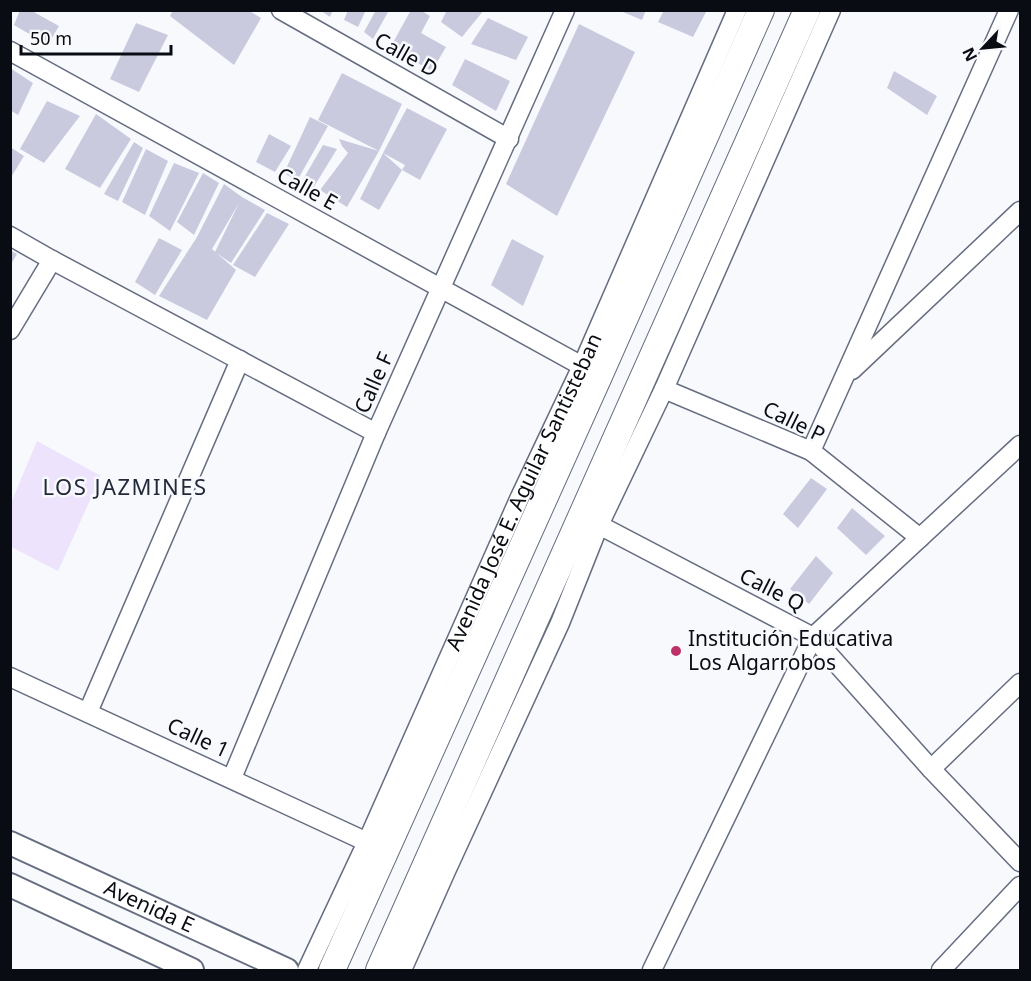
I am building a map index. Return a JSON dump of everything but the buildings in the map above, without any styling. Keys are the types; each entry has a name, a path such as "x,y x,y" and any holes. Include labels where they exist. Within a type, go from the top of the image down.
{"main road":[{"name":"Avenida José E. Aguilar Santisteban","path":"332,970 761,10"},
{"path":"379,970 807,10"}],"street":[{"name":"Calle D","path":"281,10 509,139"},
{"name":"Calle F","path":"232,778 376,432 565,10"},
{"name":"Avenida José E. Aguilar Santisteban","path":"307,970 367,842 520,497 582,366 737,10"},
{"path":"402,970 560,623 599,525 664,388 831,10"},
{"path":"811,451 1009,10"},
{"name":"Calle E","path":"10,51 582,366"},
{"path":"844,378 1020,211"},
{"path":"10,236 376,432"},
{"path":"10,330 52,260"},
{"path":"88,712 240,360"},
{"name":"Calle P","path":"664,388 811,451 920,538"},
{"path":"652,970 813,637 1020,445"},
{"name":"Calle Q","path":"599,525 813,637 931,769 1020,862"},
{"name":"Calle 1","path":"10,676 367,842"},
{"path":"931,769 1020,682"},
{"name":"Avenida E","path":"10,843 287,970"},
{"name":"Avenida E","path":"10,885 192,970"},
{"path":"942,970 1020,886"}],"shaded area":[{"path":"37,441 101,476 58,571 11,547 11,503"}],"place":[{"name":"Institución Educativa Los Algarrobos","path":"676,651"}],"district":[{"name":"LOS JAZMINES","path":"125,487"}]}
